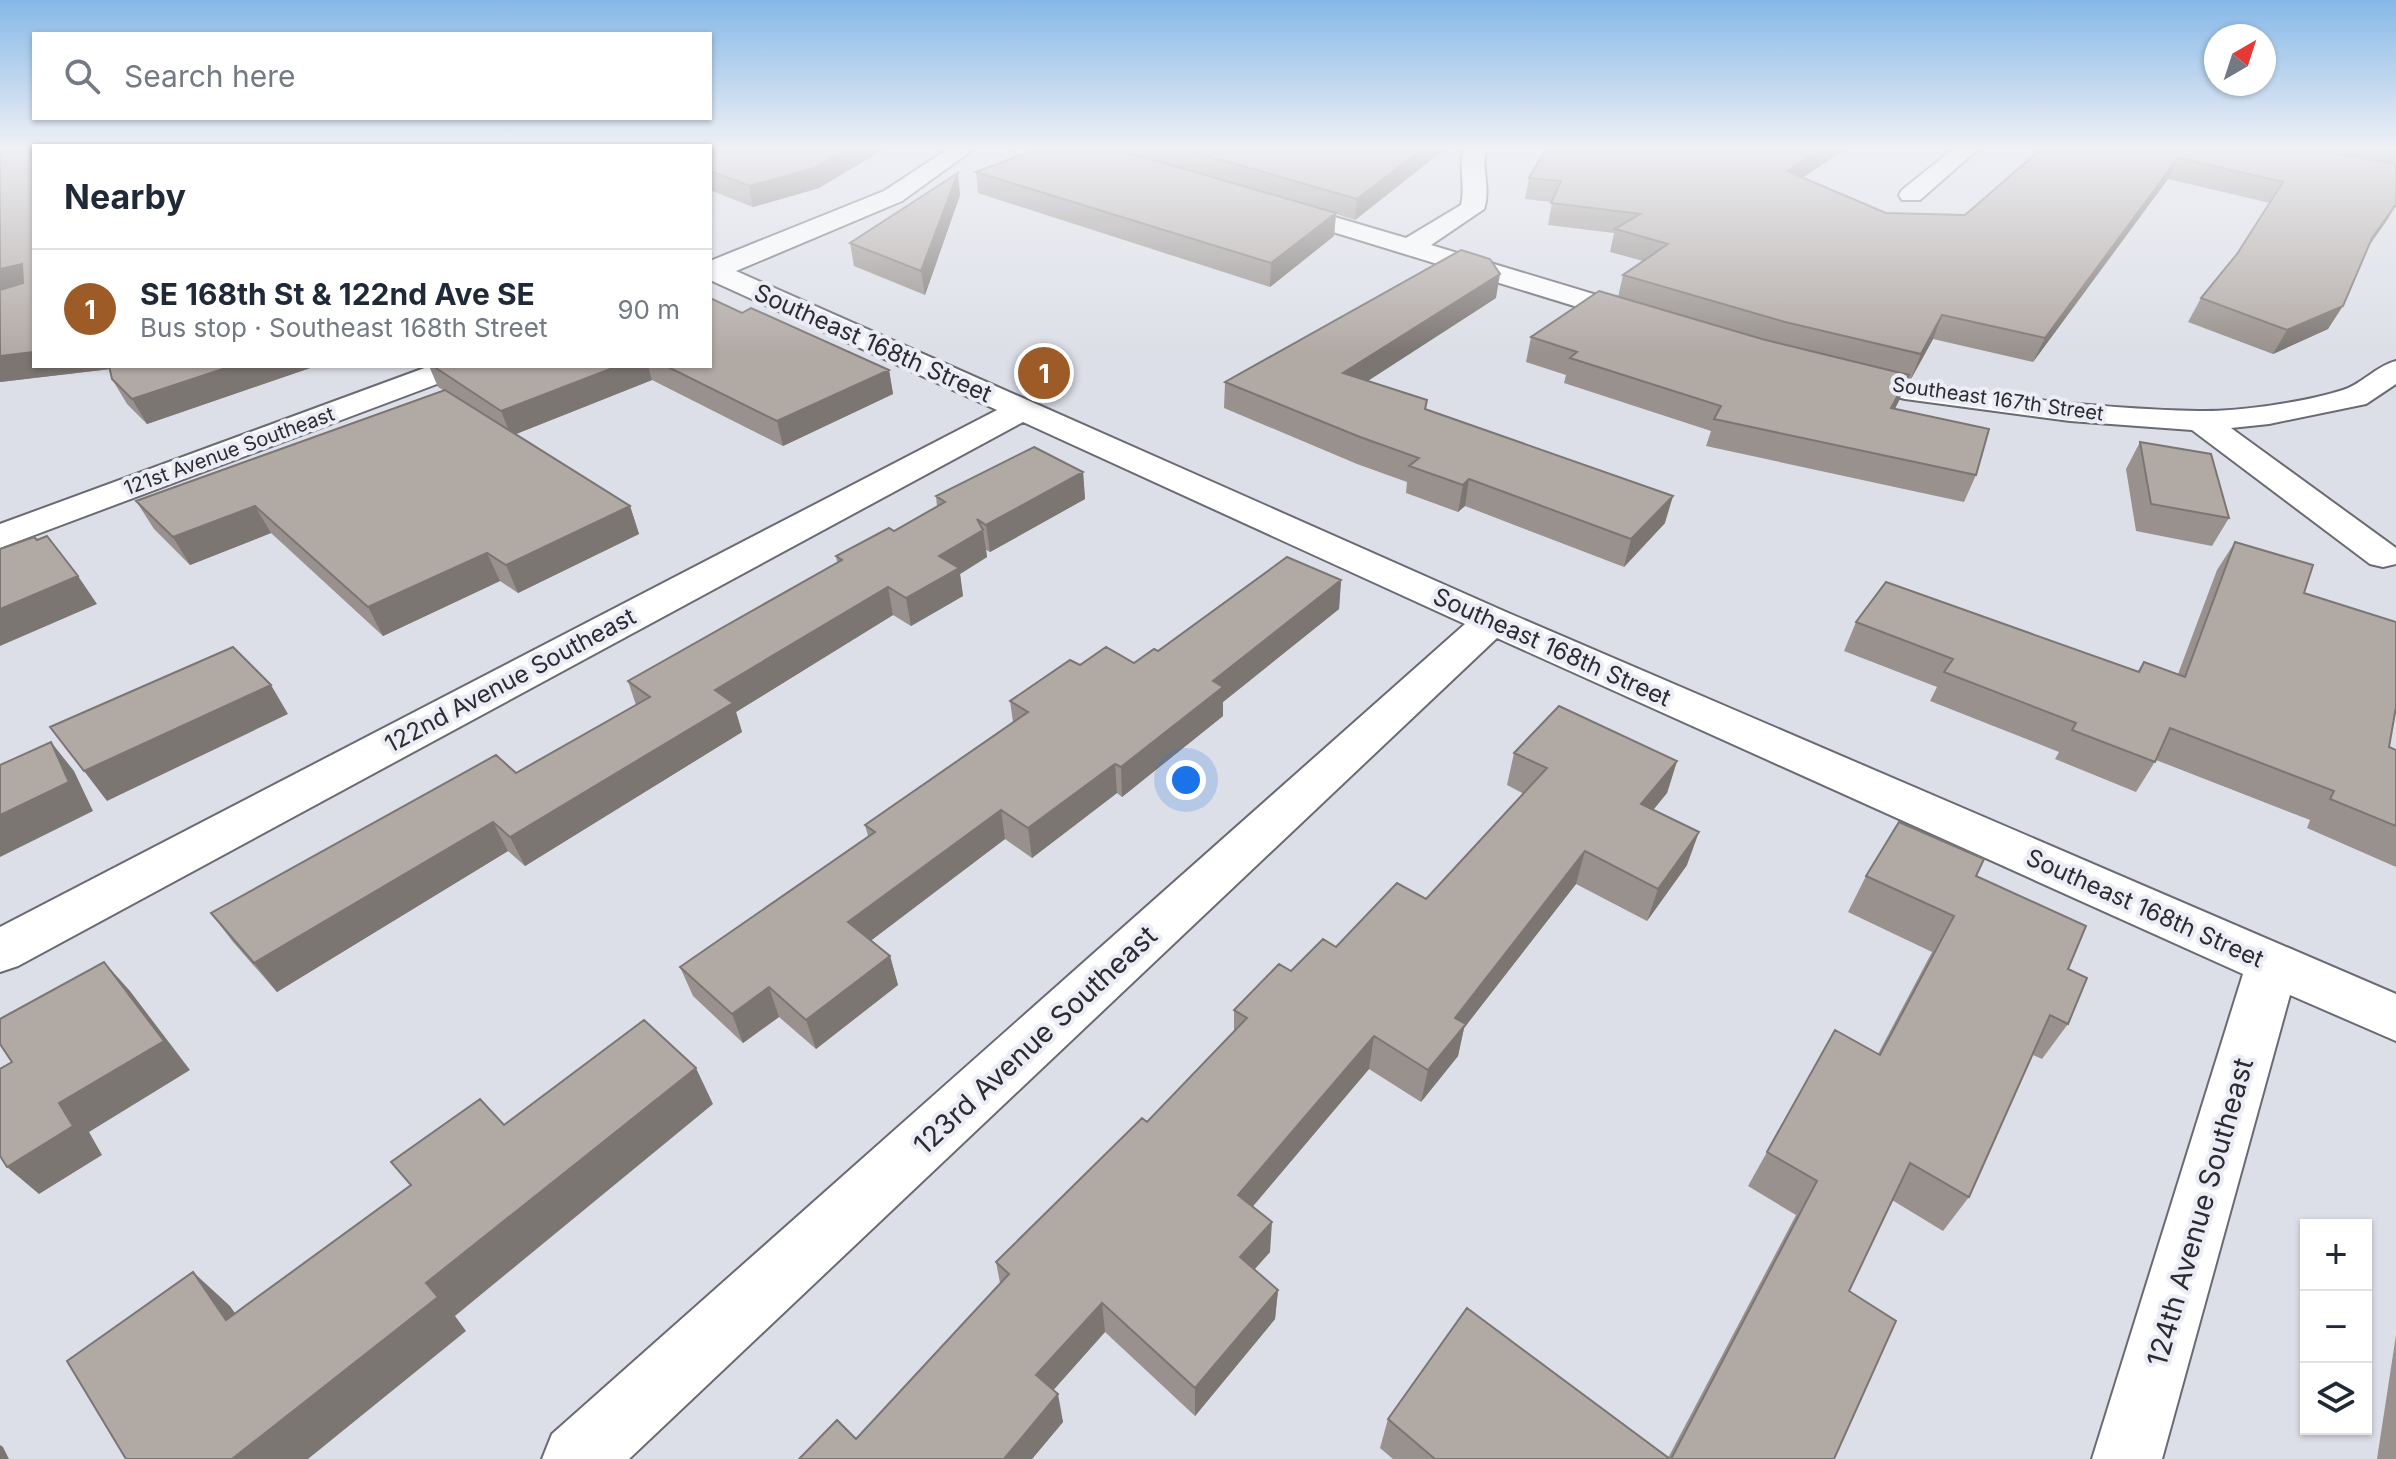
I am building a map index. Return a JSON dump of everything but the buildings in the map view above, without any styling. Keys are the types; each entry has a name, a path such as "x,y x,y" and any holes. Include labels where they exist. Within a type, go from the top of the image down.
{"street":[{"path":"712,271 842,217"},
{"path":"1308,217 1662,324"},
{"path":"1408,248 1459,217"},
{"name":"Southeast 168th Street","path":"712,271 1492,621 2396,1018"},
{"name":"121st Avenue Southeast","path":"0,537 453,368"},
{"name":"Southeast 167th Street","path":"1828,370 1905,390 2070,411 2201,421"},
{"path":"2201,421 2269,414 2355,397 2396,370"},
{"name":"122nd Avenue Southeast","path":"0,951 1021,410"},
{"path":"2201,421 2383,556"},
{"name":"123rd Avenue Southeast","path":"577,1459 1492,621"},
{"name":"124th Avenue Southeast","path":"2127,1459 2272,964"}],"place":[{"name":"SE 168th St & 122nd Ave SE","path":"1044,373"}]}
